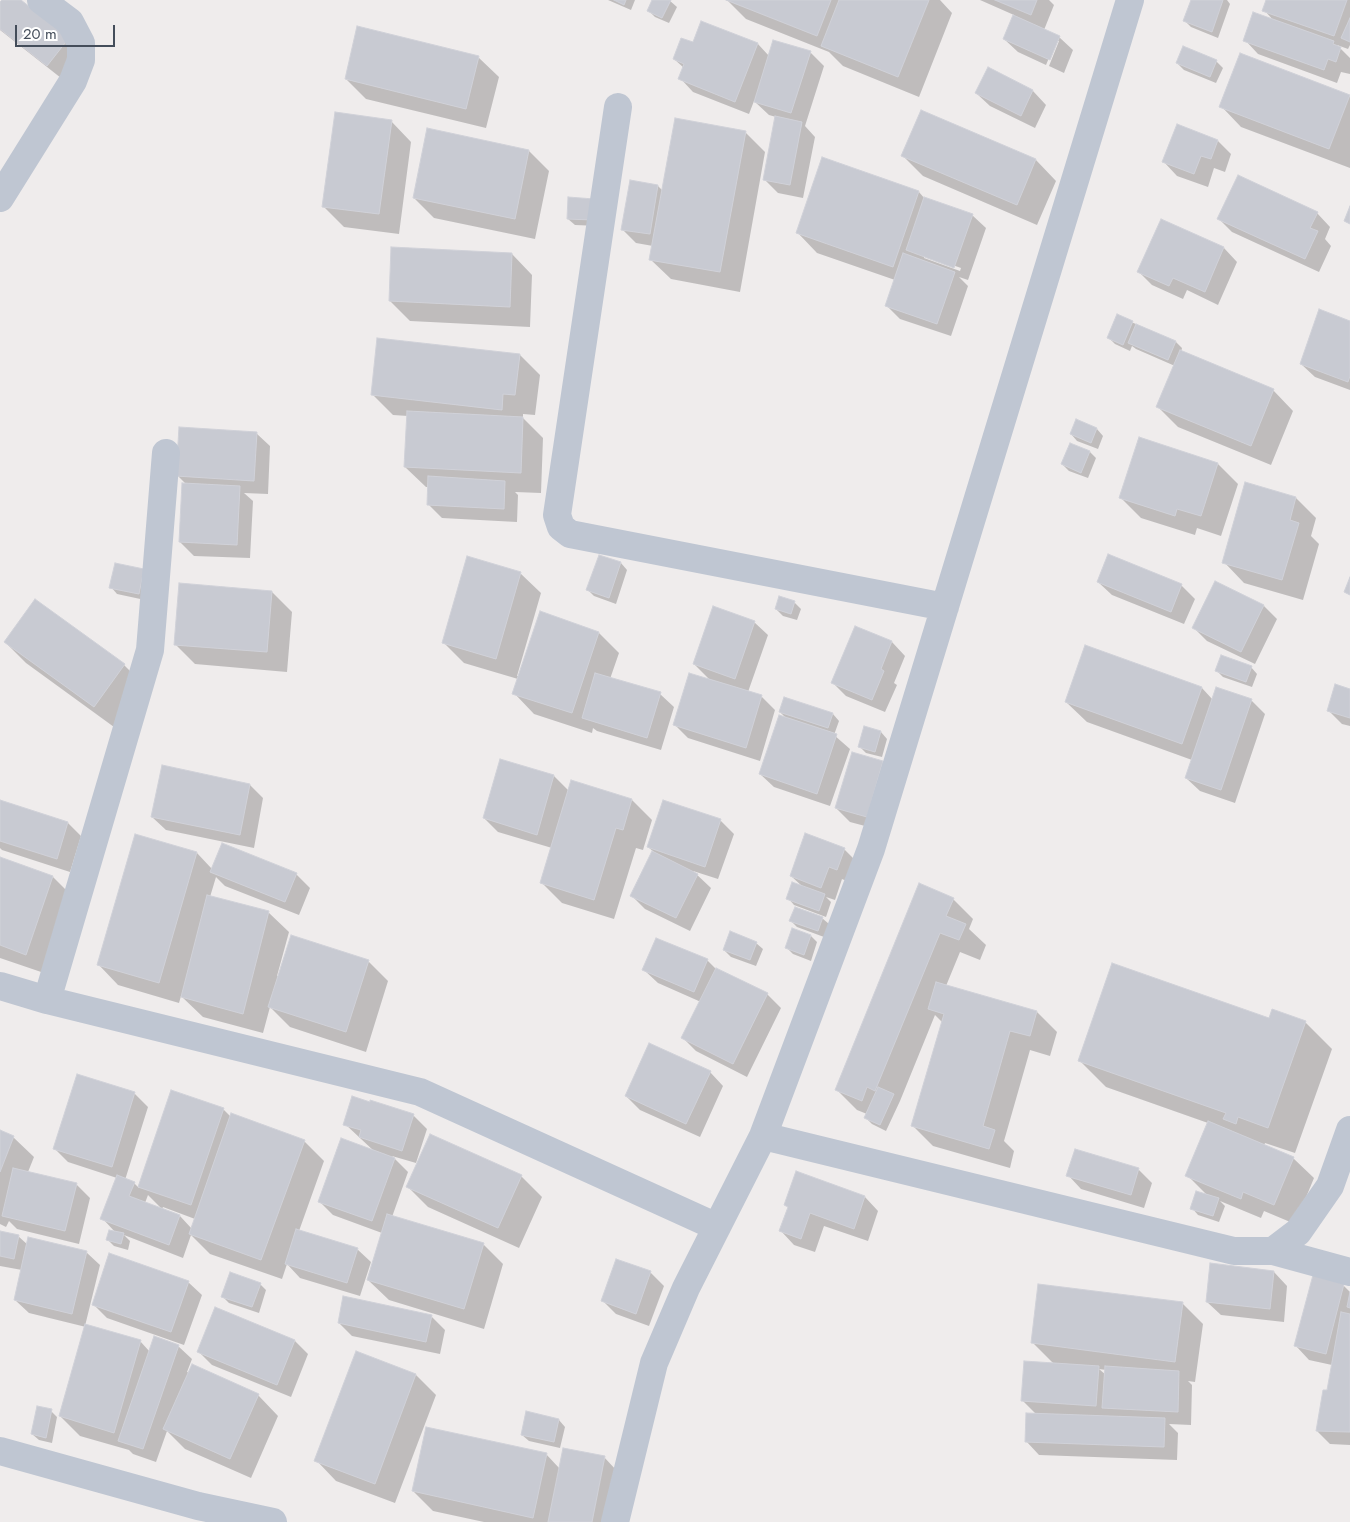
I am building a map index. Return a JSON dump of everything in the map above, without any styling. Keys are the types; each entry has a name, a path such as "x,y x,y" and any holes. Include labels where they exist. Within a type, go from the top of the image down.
{"street":[{"path":"0,198 73,81 81,60 81,43 70,22 41,0"},
{"path":"615,1522 654,1363 686,1288 763,1136 871,849 1130,0"},
{"path":"618,107 557,515 561,527 570,534 945,607"},
{"path":"47,1000 150,650 166,453"},
{"path":"0,986 47,1000 420,1092 716,1226"},
{"path":"1273,1251 1298,1232 1330,1186 1350,1130"},
{"path":"763,1136 1234,1251 1273,1251 1350,1272"},
{"path":"0,1451 198,1514 273,1522"}],"building":[{"path":"2,0 21,0 69,38 47,66 0,29 0,2"},
{"path":"614,0 626,0 624,5"},
{"path":"652,0 671,0 662,18 647,11"},
{"path":"726,0 831,0 817,36"},
{"path":"839,0 929,0 898,77 821,46"},
{"path":"995,0 1037,0 1031,15"},
{"path":"1191,0 1223,0 1212,32 1183,21"},
{"path":"1266,0 1347,0 1334,36 1262,11"},
{"path":"1253,12 1334,41 1333,44 1341,47 1336,62 1328,59 1324,70 1243,41"},
{"path":"1013,15 1060,36 1050,60 1003,39"},
{"path":"1350,18 1350,42 1341,38"},
{"path":"701,21 758,43 735,102 678,79 684,64 673,59 681,38 693,42"},
{"path":"357,26 479,56 466,109 345,79"},
{"path":"773,40 811,51 791,113 754,102"},
{"path":"1183,46 1217,60 1210,77 1176,63"},
{"path":"1240,53 1350,95 1329,149 1219,107"},
{"path":"988,67 1033,90 1021,116 975,93"},
{"path":"921,110 1036,159 1017,205 901,156"},
{"path":"335,112 392,120 379,214 322,207"},
{"path":"775,116 802,122 790,185 763,180"},
{"path":"675,118 746,131 720,272 649,260"},
{"path":"1177,124 1218,140 1211,159 1201,156 1194,174 1162,162"},
{"path":"427,128 529,150 515,219 413,198"},
{"path":"822,157 919,191 893,267 796,233"},
{"path":"1238,175 1318,212 1310,228 1318,231 1305,259 1217,219"},
{"path":"630,180 658,185 650,234 621,230"},
{"path":"568,197 594,199 593,220 567,219"},
{"path":"924,197 973,214 954,268 906,250"},
{"path":"1350,206 1350,224 1344,221"},
{"path":"1161,219 1224,247 1205,292 1173,278 1169,286 1137,272"},
{"path":"391,247 512,253 510,307 389,301"},
{"path":"903,253 955,272 937,324 885,306"},
{"path":"1319,309 1350,321 1350,376 1348,382 1300,364"},
{"path":"1117,314 1133,321 1123,345 1107,338"},
{"path":"1136,324 1176,341 1168,360 1128,343"},
{"path":"377,338 520,354 515,395 503,394 502,410 371,395"},
{"path":"1180,350 1274,389 1251,446 1156,407"},
{"path":"407,411 523,417 521,473 404,467"},
{"path":"1076,419 1097,428 1091,443 1070,434"},
{"path":"179,427 257,432 254,481 176,476"},
{"path":"1139,437 1218,463 1201,516 1177,509 1175,516 1119,498"},
{"path":"1070,443 1090,451 1081,473 1061,464"},
{"path":"428,476 505,481 504,509 427,505"},
{"path":"1245,482 1296,497 1290,520 1299,523 1282,580 1222,563"},
{"path":"182,483 240,486 237,545 179,542"},
{"path":"1108,554 1182,584 1171,612 1097,582"},
{"path":"599,555 621,562 609,598 586,590"},
{"path":"467,556 521,572 496,659 442,643"},
{"path":"115,563 144,569 139,594 109,588"},
{"path":"1350,577 1350,595 1344,592"},
{"path":"1215,581 1264,605 1241,652 1192,628"},
{"path":"179,583 272,591 267,652 174,645"},
{"path":"779,596 795,601 791,614 775,609"},
{"path":"35,599 125,664 94,707 4,642"},
{"path":"713,606 755,621 735,679 693,664"},
{"path":"540,611 599,632 572,713 512,694"},
{"path":"855,626 892,641 881,669 884,671 872,700 831,683"},
{"path":"1085,645 1202,687 1182,744 1065,702"},
{"path":"1221,655 1252,666 1246,682 1215,671"},
{"path":"595,673 661,692 647,738 582,718"},
{"path":"689,673 762,695 746,748 673,725"},
{"path":"1335,684 1350,689 1350,718 1327,711"},
{"path":"1216,687 1252,699 1221,790 1185,778"},
{"path":"784,697 833,713 828,728 779,712"},
{"path":"779,715 837,734 817,794 759,774"},
{"path":"864,726 881,731 875,752 858,747"},
{"path":"852,752 883,761 867,817 835,808"},
{"path":"500,759 554,775 537,835 483,818"},
{"path":"162,765 250,784 240,835 151,817"},
{"path":"571,780 632,799 623,830 616,828 594,900 540,883"},
{"path":"0,800 68,822 57,859 0,841"},
{"path":"663,800 721,819 705,867 647,847"},
{"path":"805,833 845,848 837,870 829,867 821,888 790,876"},
{"path":"135,834 197,852 159,983 97,965"},
{"path":"222,843 297,873 285,902 210,872"},
{"path":"652,851 698,874 676,918 630,896"},
{"path":"0,857 53,876 26,955 0,945"},
{"path":"792,882 825,894 819,911 786,899"},
{"path":"919,883 954,898 946,916 966,924 959,940 940,933 875,1091 867,1087 862,1101 835,1090"},
{"path":"207,895 269,911 243,1014 181,997"},
{"path":"795,907 823,917 818,931 789,921"},
{"path":"792,928 811,935 804,955 785,948"},
{"path":"730,931 757,942 750,960 723,950"},
{"path":"291,935 369,960 346,1032 268,1007"},
{"path":"656,938 708,959 694,992 642,970"},
{"path":"1112,963 1269,1018 1272,1009 1306,1021 1268,1128 1238,1117 1236,1124 1223,1119 1226,1113 1078,1061"},
{"path":"716,968 768,993 733,1064 681,1038"},
{"path":"936,982 1037,1011 1030,1036 1010,1031 983,1126 995,1130 989,1149 911,1126 944,1014 928,1009"},
{"path":"649,1043 711,1071 686,1124 625,1096"},
{"path":"77,1074 135,1092 112,1167 53,1149"},
{"path":"878,1087 894,1094 880,1125 864,1118"},
{"path":"171,1090 224,1108 191,1205 138,1187"},
{"path":"352,1096 414,1114 402,1151 359,1137 361,1130 343,1125"},
{"path":"231,1113 305,1140 261,1260 189,1234"},
{"path":"1208,1121 1294,1157 1274,1205 1243,1192 1241,1199 1185,1176"},
{"path":"0,1130 14,1136 0,1172"},
{"path":"430,1134 522,1175 498,1228 406,1187"},
{"path":"341,1138 395,1158 372,1221 318,1202"},
{"path":"1075,1149 1139,1168 1131,1195 1066,1176"},
{"path":"13,1168 77,1183 65,1231 2,1216"},
{"path":"796,1171 865,1196 854,1229 810,1213 801,1239 779,1231 788,1207 784,1205"},
{"path":"117,1175 135,1182 129,1196 180,1215 169,1245 100,1219"},
{"path":"1196,1191 1219,1198 1213,1216 1190,1209"},
{"path":"387,1214 484,1243 464,1309 367,1280"},
{"path":"296,1229 358,1248 347,1283 285,1264"},
{"path":"109,1230 124,1233 121,1244 106,1240"},
{"path":"0,1231 19,1235 14,1259 0,1256"},
{"path":"28,1237 87,1251 72,1314 14,1300"},
{"path":"109,1253 189,1281 171,1332 92,1305"},
{"path":"616,1259 651,1271 636,1314 601,1301"},
{"path":"1210,1263 1274,1271 1270,1309 1206,1302"},
{"path":"230,1272 261,1283 252,1307 221,1297"},
{"path":"1313,1275 1344,1284 1326,1354 1294,1346"},
{"path":"1038,1284 1183,1302 1175,1362 1031,1343"},
{"path":"1350,1292 1350,1308 1347,1307"},
{"path":"343,1296 432,1315 426,1342 338,1323"},
{"path":"215,1307 295,1340 277,1385 197,1352"},
{"path":"1341,1312 1350,1314 1350,1432 1316,1431 1323,1390 1327,1390"},
{"path":"85,1324 141,1340 114,1433 59,1416"},
{"path":"154,1336 179,1345 143,1449 118,1441"},
{"path":"356,1351 416,1374 375,1484 314,1461"},
{"path":"1024,1361 1099,1366 1096,1406 1021,1401"},
{"path":"192,1364 259,1394 230,1459 163,1429"},
{"path":"1105,1366 1179,1371 1178,1412 1102,1408"},
{"path":"37,1406 52,1409 46,1438 31,1434"},
{"path":"526,1411 559,1419 554,1442 521,1435"},
{"path":"1026,1413 1165,1418 1164,1447 1025,1442"},
{"path":"426,1427 547,1453 533,1518 412,1491"},
{"path":"563,1448 605,1456 592,1522 548,1522"}]}
